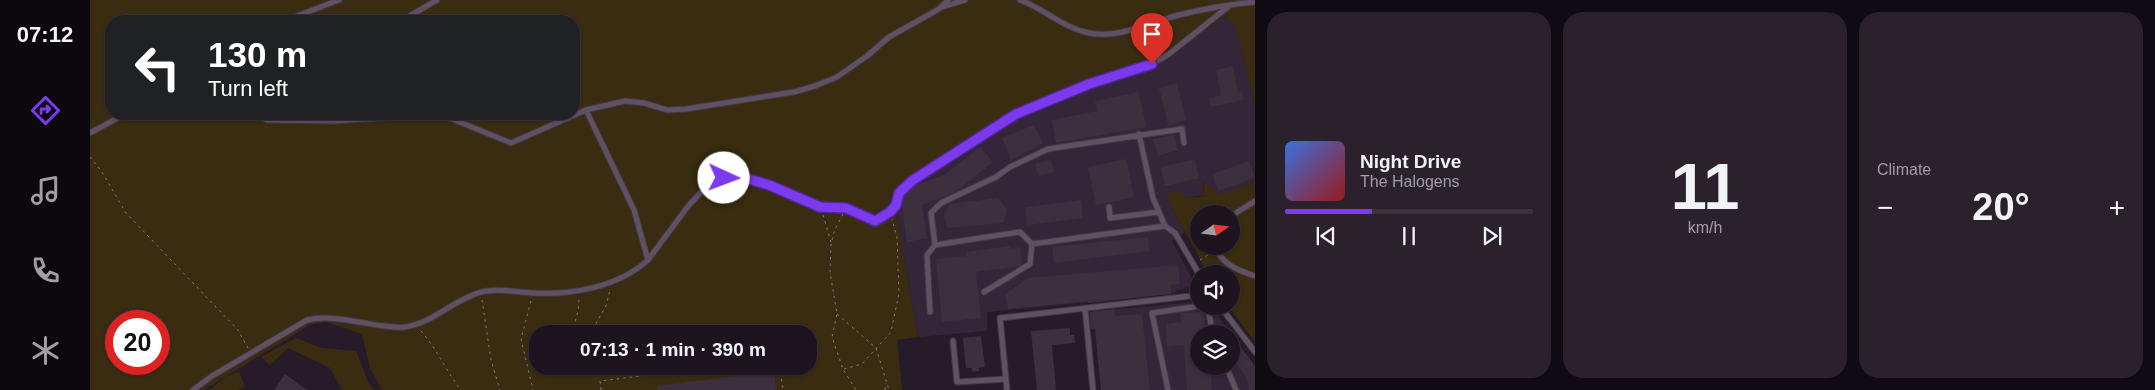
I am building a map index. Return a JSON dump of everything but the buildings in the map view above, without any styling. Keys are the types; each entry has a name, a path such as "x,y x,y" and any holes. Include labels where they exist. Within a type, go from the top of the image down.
{"lane":[{"path":"300,15 339,0"},
{"path":"413,15 437,0"},
{"path":"580,113 625,101 644,103 667,110 686,109 794,92 837,77 867,56 889,37 939,8 948,0"},
{"path":"939,8 965,0"},
{"path":"1020,0 1031,4 1069,27 1091,34 1121,32 1148,26 1177,16 1255,2"},
{"path":"193,390 212,376 314,318 328,318 368,325 404,328 425,322 454,303 481,292 507,289 534,293 580,290 612,282 639,268 648,260 689,205 706,187 724,178 745,178 769,185 820,207 846,208 875,221 890,212 896,205 899,193 913,180 1016,114 1089,84 1152,64 1169,54 1229,6"},
{"path":"586,110 634,210 648,260"},
{"path":"90,133 113,120"},
{"path":"267,120 349,120"},
{"path":"455,120 511,143 563,120"},
{"path":"935,245 931,213 941,204 996,177 1010,166 1048,149 1182,129 1184,144"},
{"path":"1139,134 1153,198 1165,226 1175,233 1193,264"},
{"path":"1240,210 1255,201"},
{"path":"1109,207 1110,218 1159,212"},
{"path":"1032,244 1165,226"},
{"path":"930,312 927,255 935,245 1020,232 1032,244"},
{"path":"984,292 1030,264 1032,244"},
{"path":"1220,255 1225,263 1255,276"},
{"path":"1008,390 1000,318 1190,296"},
{"path":"1168,390 1152,313 1200,306 1208,308 1211,325"},
{"path":"1085,308 1093,390"},
{"path":"1227,315 1255,352"},
{"path":"953,341 957,382 1006,380"},
{"path":"1230,375 1236,390"}],"path":[{"path":"90,157 102,172 126,213 238,330 251,353"},
{"path":"820,207 831,244"},
{"path":"846,208 835,229 831,244 830,272 837,314 832,337 843,369 856,390"},
{"path":"843,369 862,364 891,332 899,293 897,237 890,212"},
{"path":"1193,264 1205,255"},
{"path":"595,325 606,306 612,282"},
{"path":"574,325 580,290"},
{"path":"481,292 491,360 500,390"},
{"path":"533,390 522,339 525,319 534,293"},
{"path":"837,314 876,348 889,390"},
{"path":"416,324 431,343 450,376 462,390"},
{"path":"601,390 600,381 648,375"},
{"path":"782,375 784,390"},
{"path":"885,390 887,383"}],"shaded area":[{"path":"90,0 1255,0 1255,106 1236,27 1224,16 1155,66 1011,122 901,194 897,217 918,337 897,340 902,390 382,390 370,368 362,334 327,322 311,324 204,390 90,390"},
{"path":"1224,16 1236,26 1255,106 1255,182 1219,196 1203,181 1203,195 1188,198 1171,206 1185,232 1172,241 1190,275 1190,286 1171,294 987,312 987,331 918,337 897,217 901,194 1011,122 1155,66"},
{"path":"1204,181 1219,195 1255,182 1255,342 1235,315 1240,315 1240,265 1203,265 1198,255 1240,255 1240,205 1190,205 1190,241 1167,195 1177,190 1188,198 1203,196"},
{"path":"1190,302 1190,315 1217,315 1225,325 1190,325 1190,375 1240,375 1240,346 1255,366 1255,390 1101,390 1095,329 1091,329 1089,312"},
{"path":"296,338 322,348 356,351 369,384 374,390 342,390 330,368 288,348 270,365 261,357"},
{"path":"239,372 245,386 239,390 209,390 227,376"}],"route":[{"path":"724,178 745,178 769,185 820,207 846,208 875,221 890,212 896,205 899,193 913,180 1016,114 1089,84 1152,64"}]}
